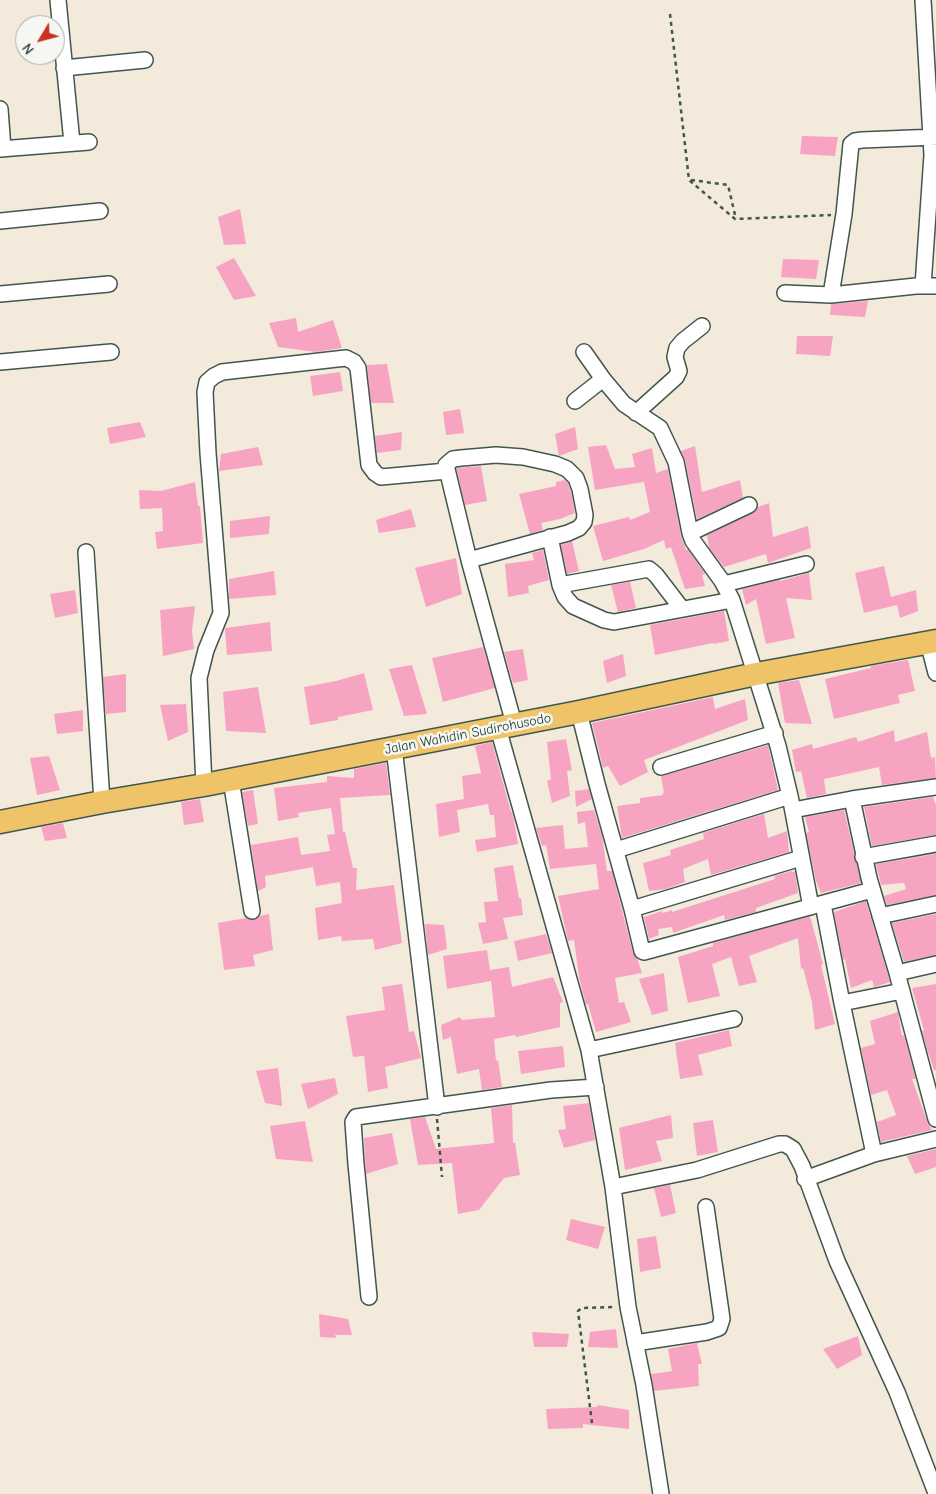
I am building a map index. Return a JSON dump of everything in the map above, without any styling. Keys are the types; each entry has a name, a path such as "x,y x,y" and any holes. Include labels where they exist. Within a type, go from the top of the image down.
{"highway":[{"name":"Jalan Wahidin Sudirohusodo","path":"0,822 231,780 580,712 756,674 932,642"}],"street":[{"path":"58,0 72,143"},
{"path":"785,293 831,295 930,286 926,235 934,137 923,0"},
{"path":"64,68 145,60"},
{"path":"0,109 2,149 90,142"},
{"path":"831,295 844,214 850,148 853,142 934,137"},
{"path":"0,221 100,211"},
{"path":"0,294 109,284"},
{"path":"636,412 676,377 679,371 675,357 677,348 702,326"},
{"path":"0,362 111,352"},
{"path":"584,352 624,404 660,428 676,462 690,534 696,547 724,584 732,600 775,733 792,803 802,858 817,905 842,1003 874,1154"},
{"path":"204,785 198,681 206,650 221,613 208,453 205,392 207,382 222,372 346,358 354,362 358,368 369,465 375,473 381,477 447,471"},
{"path":"575,401 603,379"},
{"path":"469,560 579,528 584,522 585,515 576,478 567,469 540,460 523,457 496,455 452,459 446,465 506,726 589,1050 612,1187 628,1307 644,1385 661,1494"},
{"path":"690,534 749,505"},
{"path":"550,537 560,585 565,597 573,606 609,621 732,600"},
{"path":"86,552 102,802"},
{"path":"724,584 806,564"},
{"path":"560,585 649,569 656,575 682,609"},
{"path":"932,642 936,673"},
{"path":"580,712 641,950 644,952 872,890"},
{"path":"661,767 775,733"},
{"path":"394,748 437,1107"},
{"path":"231,780 252,911"},
{"path":"616,850 792,803 852,799 936,788"},
{"path":"852,799 863,857 897,973 936,1119"},
{"path":"863,857 936,844"},
{"path":"632,909 802,858"},
{"path":"880,916 936,904"},
{"path":"897,973 936,964"},
{"path":"842,1003 902,991"},
{"path":"589,1050 734,1019"},
{"path":"369,1297 354,1121 358,1116 437,1107 551,1090 596,1087"},
{"path":"805,1179 874,1154 936,1139"},
{"path":"612,1187 697,1170 779,1144 790,1146 796,1152 841,1269 897,1392 936,1493"},
{"path":"635,1343 707,1332 719,1328 722,1319 706,1207"}],"path":[{"path":"670,14 689,180 736,219 844,214"},
{"path":"689,180 728,185 736,219"},
{"path":"437,1107 442,1177"},
{"path":"592,1423 578,1310 582,1308 628,1307"}],"building":[{"path":"802,136 838,137 835,156 800,154"},
{"path":"240,209 246,244 224,245 218,217"},
{"path":"234,258 256,296 234,300 216,267"},
{"path":"783,259 819,260 816,279 781,277"},
{"path":"868,301 865,317 830,315 831,304"},
{"path":"296,318 298,332 333,320 342,348 316,352 278,347 269,323"},
{"path":"797,336 833,336 830,356 796,354"},
{"path":"387,364 394,403 371,403 367,365"},
{"path":"340,372 343,391 313,396 310,376"},
{"path":"460,409 464,433 446,435 443,412"},
{"path":"140,422 146,437 110,444 107,428"},
{"path":"575,427 578,449 559,456 555,434"},
{"path":"402,432 401,450 377,453 375,436"},
{"path":"606,445 615,469 635,467 632,454 652,448 656,473 668,469 681,536 686,550 688,549 705,574 702,575 705,586 685,589 671,547 666,549 664,540 644,549 603,561 593,526 629,517 630,520 650,512 644,482 595,490 588,447"},
{"path":"695,446 702,492 740,480 743,498 697,519 685,460 681,451"},
{"path":"258,447 263,465 219,471 221,454"},
{"path":"481,466 487,501 465,505 456,468"},
{"path":"565,480 571,492 575,513 560,519 541,523 543,530 530,534 519,494 556,486 556,482"},
{"path":"195,482 198,506 200,506 203,543 157,549 155,532 163,531 162,508 140,509 139,490 161,491"},
{"path":"769,503 773,537 808,526 811,548 768,563 766,554 724,567 709,548 707,535 753,513 758,507"},
{"path":"411,509 416,527 379,533 376,520"},
{"path":"270,516 269,534 230,538 230,521"},
{"path":"572,541 579,571 567,574 561,545"},
{"path":"543,550 549,580 528,586 529,593 508,597 505,564 534,560 532,553"},
{"path":"456,558 462,594 426,607 415,568"},
{"path":"884,566 891,597 916,590 918,611 900,618 897,605 864,613 855,573"},
{"path":"274,571 276,595 229,599 229,579"},
{"path":"809,573 812,600 786,598 795,638 766,644 756,599 746,605 742,589"},
{"path":"630,582 636,608 618,612 611,585"},
{"path":"75,590 78,613 55,618 50,594"},
{"path":"195,606 192,631 194,649 163,656 160,610"},
{"path":"724,611 729,641 655,655 650,625"},
{"path":"270,622 272,651 227,655 225,628"},
{"path":"483,647 495,688 443,702 432,658"},
{"path":"523,649 528,680 513,683 504,652"},
{"path":"623,654 626,676 607,683 603,661"},
{"path":"908,660 915,691 898,695 900,703 834,719 825,679 871,668 871,666"},
{"path":"412,665 427,714 404,716 389,669"},
{"path":"364,673 373,710 338,717 338,720 310,725 304,687"},
{"path":"126,674 126,712 106,714 103,677"},
{"path":"799,680 812,724 785,723 778,683"},
{"path":"258,687 266,733 226,731 223,692"},
{"path":"713,697 715,709 745,699 748,720 644,760 648,772 620,786 608,766 603,768 592,723"},
{"path":"186,704 188,732 168,741 160,705"},
{"path":"83,710 83,731 57,734 54,714"},
{"path":"894,730 895,742 927,732 931,758 935,757 936,778 882,785 879,767 824,779 826,794 807,798 801,771 796,772 792,750 812,744 813,749 856,737 858,742"},
{"path":"566,739 572,770 567,771 570,796 552,803 547,781 551,779 547,742"},
{"path":"492,742 512,812 518,844 477,852 475,840 496,837 494,815 490,815 488,804 457,810 460,832 439,837 436,804 464,799 462,776 481,773 475,746"},
{"path":"768,745 778,790 622,838 617,806 640,803 640,798 663,795 661,776"},
{"path":"49,756 60,790 37,795 30,758"},
{"path":"386,763 390,795 340,798 343,832 345,832 353,868 357,868 356,890 394,885 402,943 375,950 373,939 342,941 341,936 318,940 315,908 342,903 340,882 316,886 313,867 265,876 266,887 258,891 251,845 298,837 301,855 330,851 327,835 335,834 331,808 298,813 299,817 278,821 274,788 327,782 327,776 354,778 354,769"},
{"path":"589,789 592,799 576,807 575,791"},
{"path":"253,790 258,824 248,826 242,792"},
{"path":"933,797 936,805 936,835 872,846 864,807"},
{"path":"200,799 204,822 184,825 181,802"},
{"path":"594,810 602,836 607,871 612,871 633,953 637,958 642,973 615,978 619,1003 624,1002 631,1022 596,1032 588,1004 586,1005 579,977 574,940 568,941 558,896 599,889 596,864 550,869 546,845 542,846 536,828 563,825 565,849 588,847 585,822 578,824 577,812"},
{"path":"844,810 861,883 821,893 816,881 806,833 809,832 805,817"},
{"path":"764,814 768,838 787,831 789,852 711,875 708,859 683,869 685,882 666,889 649,891 643,863 671,855 670,850 704,839 703,833"},
{"path":"63,823 67,838 45,841 41,827"},
{"path":"936,854 936,895 887,905 884,896 906,889 904,883 881,885 876,864"},
{"path":"513,865 523,915 503,918 508,939 483,944 478,923 486,922 484,902 498,901 494,868"},
{"path":"795,871 798,893 756,908 756,912 725,920 724,915 673,933 672,927 658,929 659,935 649,939 644,917 662,911 663,913 672,910 672,912 775,879 774,876"},
{"path":"866,901 890,982 874,987 872,980 851,988 845,959 843,960 834,912"},
{"path":"269,914 273,950 253,955 255,966 224,970 218,923 246,918 254,920"},
{"path":"936,914 936,955 904,962 892,923"},
{"path":"810,916 823,964 821,965 835,1024 815,1030 812,1002 803,968 801,969 798,938 749,956 757,982 739,986 731,957 712,964 720,996 688,1003 678,957 713,946 713,943"},
{"path":"425,924 444,925 447,949 428,955"},
{"path":"546,934 552,953 518,961 514,941"},
{"path":"487,950 490,970 509,967 512,987 553,977 563,1002 560,1003 560,1027 516,1037 515,1035 494,1039 496,1061 498,1060 502,1087 482,1090 479,1069 457,1074 451,1037 443,1040 441,1025 460,1017 462,1020 495,1017 491,981 447,989 443,956"},
{"path":"664,973 668,1011 652,1015 639,979"},
{"path":"402,984 409,1032 414,1031 421,1058 385,1067 388,1088 368,1092 364,1056 353,1057 346,1016 385,1010 382,987"},
{"path":"936,984 936,1070 934,1070 912,988"},
{"path":"898,1012 902,1036 904,1035 916,1079 912,1079 932,1130 881,1142 877,1122 896,1115 887,1090 871,1095 861,1048 875,1044 870,1021"},
{"path":"729,1030 732,1046 698,1055 703,1075 680,1079 675,1043"},
{"path":"563,1046 565,1067 521,1074 518,1051"},
{"path":"278,1068 282,1106 265,1103 256,1071"},
{"path":"335,1078 338,1094 308,1109 301,1084"},
{"path":"589,1103 595,1140 564,1148 558,1130 566,1129 563,1106"},
{"path":"512,1105 513,1143 515,1143 520,1175 504,1178 479,1210 458,1214 452,1163 418,1165 410,1119 425,1117 436,1149 494,1143 491,1108"},
{"path":"671,1115 673,1138 656,1141 662,1161 625,1170 619,1128"},
{"path":"713,1120 718,1152 697,1156 693,1123"},
{"path":"305,1121 313,1162 276,1159 270,1126"},
{"path":"392,1133 398,1164 366,1174 364,1138"},
{"path":"936,1149 936,1167 915,1174 907,1156"},
{"path":"670,1185 676,1213 661,1217 654,1188"},
{"path":"571,1219 605,1227 598,1249 566,1240"},
{"path":"656,1236 661,1268 640,1272 637,1239"},
{"path":"319,1314 348,1319 352,1335 335,1335 336,1338 320,1337"},
{"path":"616,1329 618,1348 588,1347 590,1332"},
{"path":"532,1332 569,1334 567,1347 534,1347"},
{"path":"858,1336 862,1355 837,1369 823,1349"},
{"path":"697,1343 702,1364 698,1364 699,1386 654,1391 651,1374 672,1371 668,1349"},
{"path":"597,1405 629,1410 629,1429 583,1424 583,1428 548,1429 546,1409 597,1407"}]}
